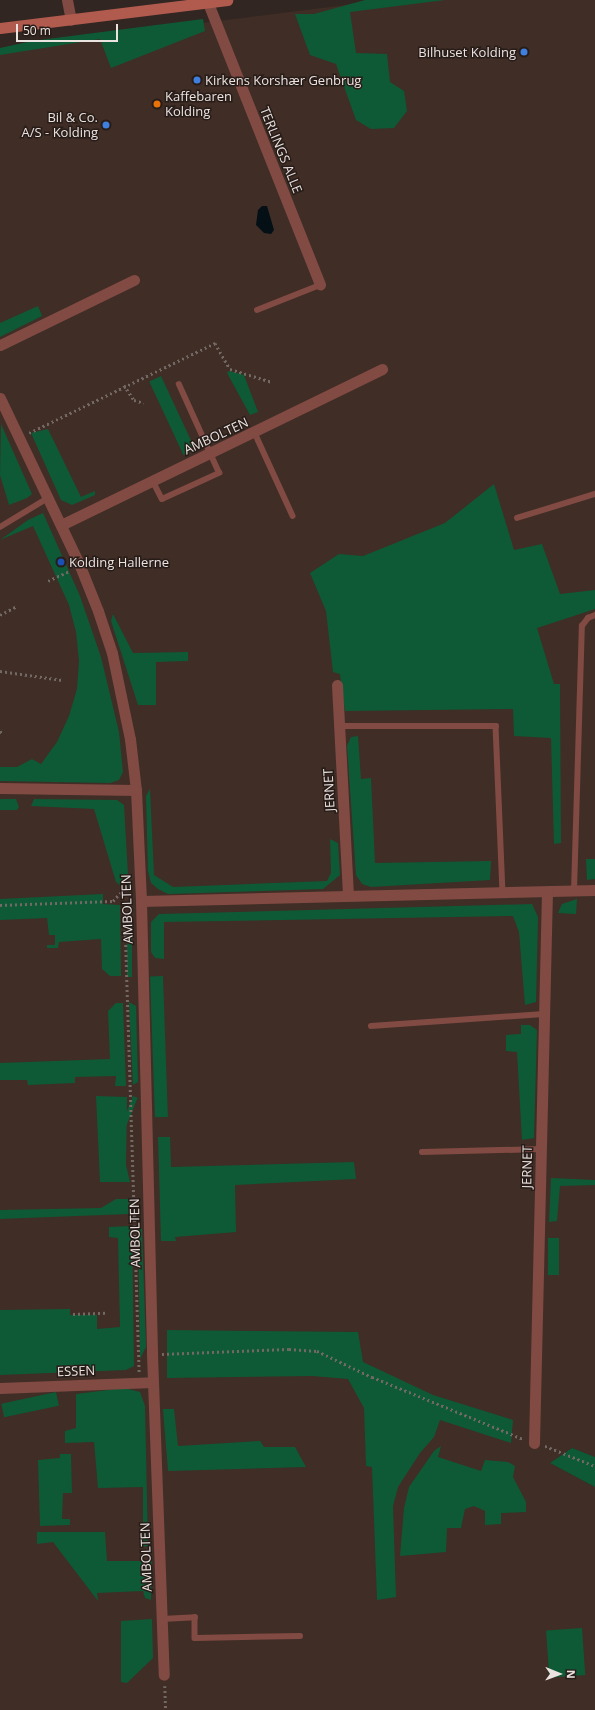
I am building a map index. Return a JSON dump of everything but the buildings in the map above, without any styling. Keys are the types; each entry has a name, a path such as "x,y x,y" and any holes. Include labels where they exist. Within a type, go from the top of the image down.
{"main road":[{"path":"0,28 227,0"}],"street":[{"path":"67,0 71,20"},
{"name":"TERLINGS ALLE","path":"208,3 320,285"},
{"path":"0,345 134,280"},
{"name":"AMBOLTEN","path":"61,525 255,433 382,369"},
{"name":"AMBOLTEN","path":"0,398 3,410 19,438 80,566 100,618 120,688 136,790 142,913 152,1354 164,1675"},
{"name":"JERNET","path":"337,685 348,894"},
{"path":"0,788 136,790"},
{"path":"141,901 348,894 503,893 595,890"},
{"name":"JERNET","path":"534,1443 547,892"},
{"name":"ESSEN","path":"0,1388 153,1382"}],"lane":[{"path":"257,310 320,285"},
{"path":"153,481 162,499 219,474 179,385"},
{"path":"255,433 293,516"},
{"path":"517,518 595,494"},
{"path":"0,528 48,498"},
{"path":"574,891 582,626 588,618 595,615"},
{"path":"339,726 496,726 503,893"},
{"path":"371,1026 544,1014"},
{"path":"422,1152 541,1150"},
{"path":"162,1619 195,1617 195,1638 300,1636"}],"path":[{"path":"19,438 124,385 215,343 230,369 272,382"},
{"path":"124,385 134,400 144,403"},
{"path":"48,581 80,566"},
{"path":"0,615 17,606"},
{"path":"0,671 62,680"},
{"path":"0,906 113,900 120,893 141,901"},
{"path":"139,1382 125,915 142,913"},
{"path":"73,1314 106,1314"},
{"path":"152,1354 289,1349 317,1351 372,1377 534,1443 595,1466"},
{"path":"164,1675 166,1710"}],"shaded area":[{"path":"386,0 595,0 595,1457 572,1448 550,1463 595,1487 595,1710 0,1710 0,48"},
{"path":"262,206 267,206 274,230 271,234 264,233 256,225 258,210"}],"green space":[{"path":"365,0 445,0 350,12 356,53 387,54 390,82 404,91 407,111 394,128 371,129 356,120 336,64 310,55 295,14 314,14"},
{"path":"203,19 205,31 111,68 100,39 0,55 0,48 32,41"},
{"path":"38,306 42,316 0,337 0,323"},
{"path":"229,371 244,375 258,412 250,415 227,373"},
{"path":"161,376 195,449 183,455 149,381"},
{"path":"1,424 32,494 27,498 9,505 0,475"},
{"path":"48,429 81,497 95,491 95,495 72,505 61,500 31,433"},
{"path":"494,484 514,550 542,544 560,594 595,590 595,609 537,628 554,684 560,684 561,843 554,844 551,738 514,736 513,709 345,711 340,674 333,672 326,611 310,573 339,554 363,556 445,523"},
{"path":"43,513 80,596 101,657 119,732 123,772 119,780 110,783 0,781 0,767 17,767 32,759 41,764 57,742 69,716 77,689 79,661 76,632 69,605 33,526 0,540 28,520"},
{"path":"113,614 133,653 188,652 188,661 156,662 156,705 138,705 111,621"},
{"path":"358,736 361,779 371,778 375,863 491,861 490,880 371,887 362,884 356,875 347,746 351,737"},
{"path":"150,789 154,875 173,887 327,881 331,873 330,839 338,843 340,875 323,889 168,894 158,889 151,883 148,871 146,796"},
{"path":"0,799 16,799 19,807 17,810 0,810"},
{"path":"34,799 117,800 124,805 129,892 116,882 94,809 31,806"},
{"path":"586,859 595,859 595,879 587,880"},
{"path":"103,894 103,904 120,905 121,976 110,976 102,969 101,939 59,942 58,948 47,948 47,945 55,945 55,935 49,935 47,918 0,920 0,899"},
{"path":"577,899 576,914 558,913 562,904"},
{"path":"532,904 538,917 536,1002 525,1005 519,932 513,916 164,922 164,959 155,958 151,952 151,922 159,914"},
{"path":"127,921 132,921 132,977 127,977"},
{"path":"150,976 163,976 168,1117 155,1117"},
{"path":"129,1002 136,1006 138,1082 133,1085"},
{"path":"116,1003 123,1003 126,1086 115,1086 116,1076 75,1077 75,1083 28,1085 27,1080 0,1080 0,1063 110,1059 108,1011"},
{"path":"521,1025 530,1025 537,1030 534,1138 522,1140 517,1052 506,1051 506,1035 521,1034"},
{"path":"96,1096 127,1097 126,1165 130,1182 100,1182"},
{"path":"133,1096 138,1098 106,1176 102,1174"},
{"path":"158,1137 170,1137 171,1167 354,1162 356,1179 235,1185 236,1232 175,1237 176,1241 161,1241"},
{"path":"551,1178 595,1180 595,1185 560,1186 557,1221 549,1222"},
{"path":"116,1199 129,1199 129,1214 0,1219 0,1210 101,1208"},
{"path":"132,1226 134,1366 126,1370 0,1375 0,1310 70,1309 70,1315 97,1315 97,1329 120,1327 118,1238 109,1237 109,1227"},
{"path":"138,1227 142,1229 146,1347 140,1359"},
{"path":"548,1238 559,1238 559,1275 548,1275"},
{"path":"167,1330 358,1332 363,1362 433,1395 513,1420 511,1443 440,1420 434,1437 420,1453 398,1487 393,1506 396,1597 377,1600 372,1467 366,1466 364,1408 348,1379 312,1376 167,1378"},
{"path":"124,1388 140,1392 145,1406 148,1546 143,1547 143,1487 98,1488 94,1442 65,1443 65,1431 76,1428 76,1394"},
{"path":"56,1392 59,1406 4,1417 1,1404"},
{"path":"163,1409 174,1409 178,1446 260,1441 264,1447 295,1447 306,1467 168,1471"},
{"path":"441,1446 438,1457 481,1471 485,1460 508,1462 515,1466 513,1477 526,1502 526,1512 501,1513 501,1524 485,1525 485,1511 474,1506 465,1509 461,1528 447,1528 446,1552 400,1556 404,1508 409,1487 434,1451"},
{"path":"572,1448 595,1457 595,1487 550,1463"},
{"path":"60,1454 71,1454 72,1493 63,1493 62,1519 70,1519 70,1525 40,1526 38,1460 60,1458"},
{"path":"37,1532 105,1532 107,1561 152,1561 151,1600 145,1598 143,1591 97,1593 98,1601 53,1542 37,1544"},
{"path":"152,1619 153,1658 127,1683 121,1682 121,1621"},
{"path":"582,1628 585,1675 549,1677 546,1631"}],"place":[{"name":"Bilhuset Kolding","path":"524,52"},
{"name":"Kirkens Korshær Genbrug","path":"197,80"},
{"name":"Kaffebaren Kolding","path":"157,104"},
{"name":"Bil & Co. A/S - Kolding","path":"106,125"},
{"name":"Kolding Hallerne","path":"61,562"}]}
